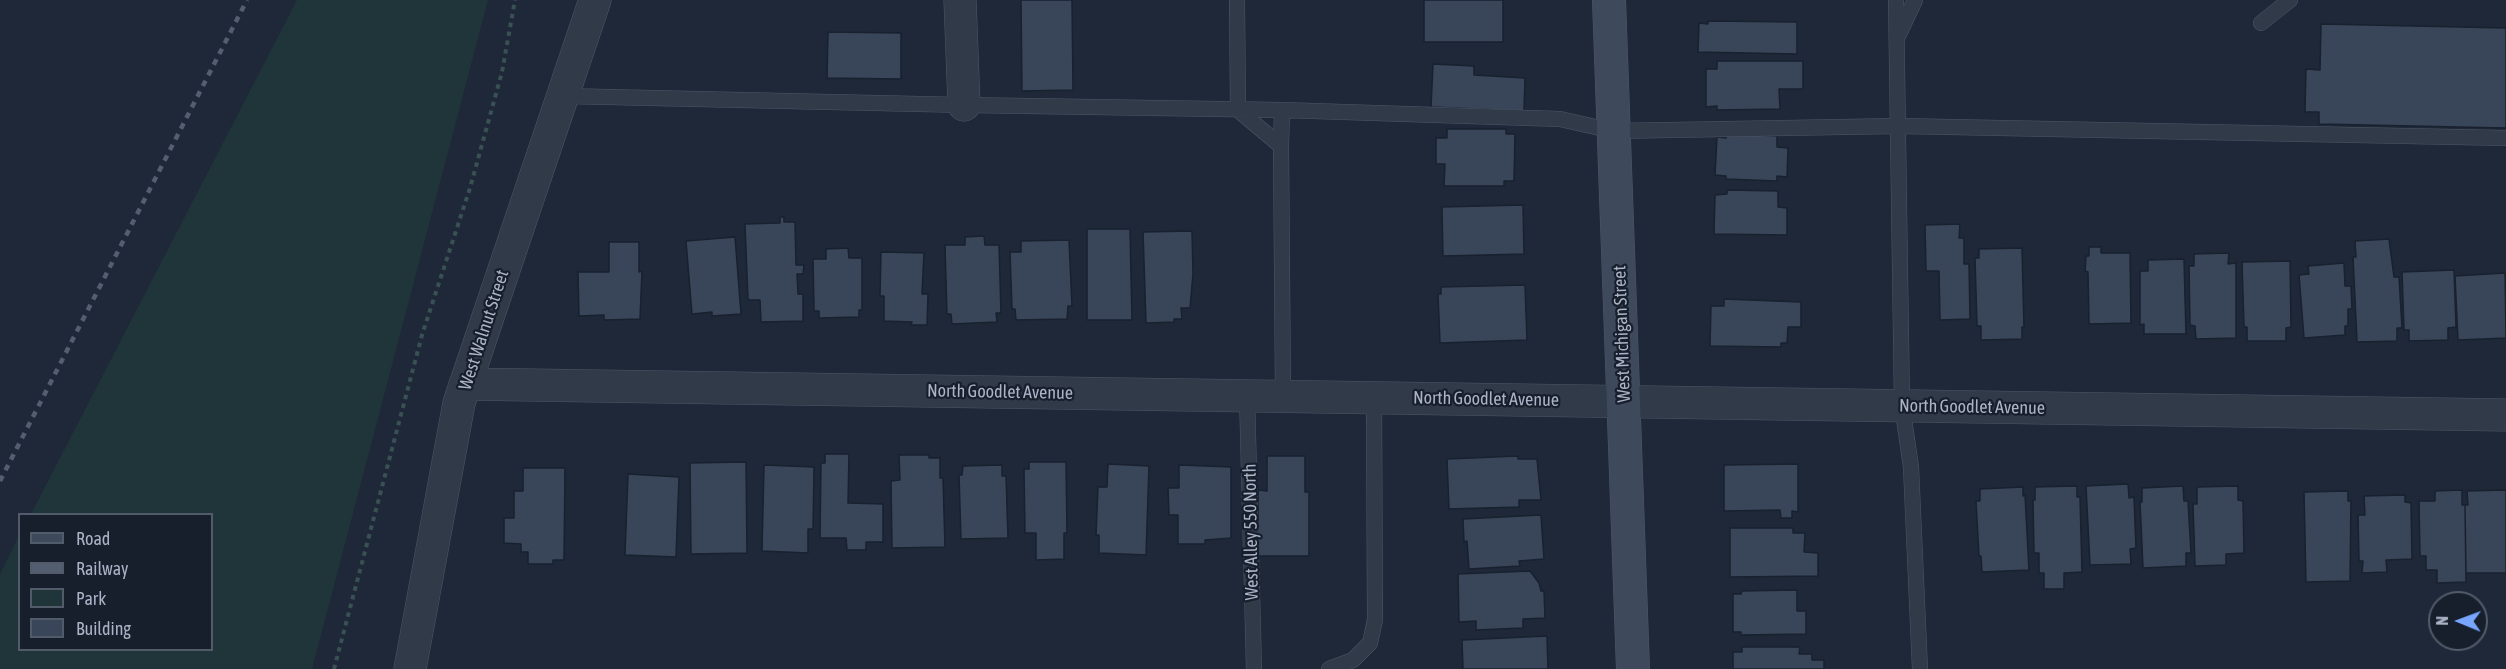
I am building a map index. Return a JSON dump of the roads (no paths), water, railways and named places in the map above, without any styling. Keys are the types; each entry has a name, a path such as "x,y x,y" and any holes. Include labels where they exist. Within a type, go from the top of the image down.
{"main road":[{"name":"West Michigan Street","path":"1609,0 1633,669"}],"street":[{"name":"West Walnut Street","path":"410,669 459,403 595,0"},
{"path":"960,0 964,105"},
{"name":"North Goodlet Avenue","path":"465,384 2506,415"}],"lane":[{"path":"1237,0 1238,110 1281,146"},
{"path":"1896,0 1902,405 1911,466 1920,669"},
{"path":"1897,36 1915,0"},
{"path":"2261,23 2290,0"},
{"path":"563,96 1282,110 1560,119 1613,131 1899,126 2506,138"},
{"path":"1282,110 1283,396"},
{"name":"West Alley 550 North","path":"1247,395 1254,669"},
{"path":"1329,669 1353,660 1370,642 1375,620 1374,397"}],"railway":[{"path":"0,481 247,0"}]}
